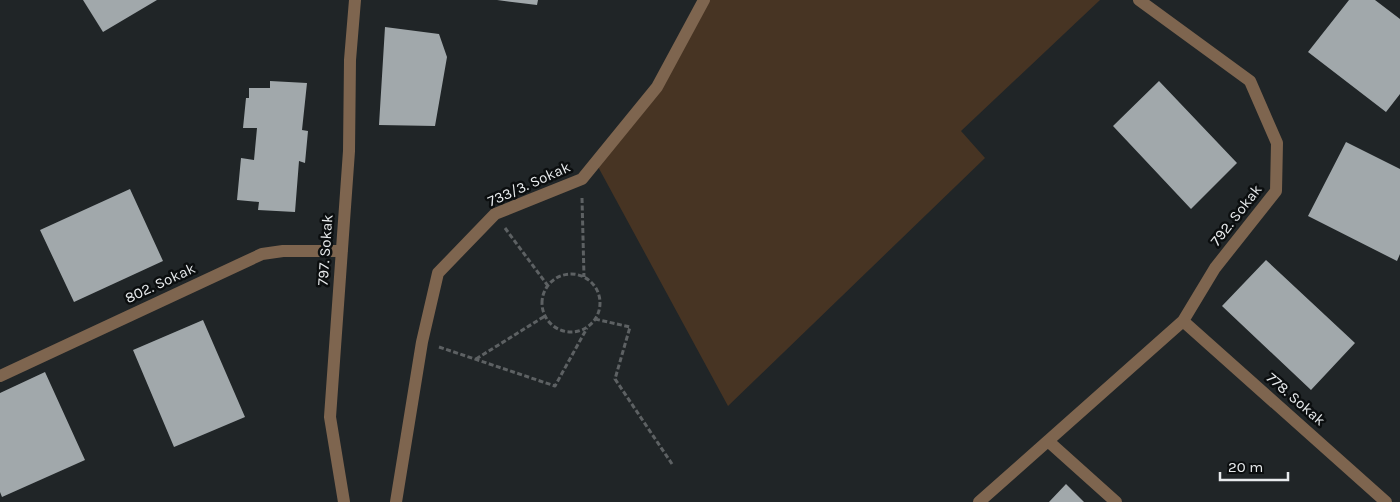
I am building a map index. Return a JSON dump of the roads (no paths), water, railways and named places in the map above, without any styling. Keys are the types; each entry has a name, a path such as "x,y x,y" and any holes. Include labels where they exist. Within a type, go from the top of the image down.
{"street":[{"name":"797. Sokak","path":"344,502 330,417 348,151 350,60 355,0"},
{"name":"733/3. Sokak","path":"396,502 422,342 438,272 495,214 582,179 657,87 704,0"},
{"name":"792. Sokak","path":"979,502 1183,321 1215,268 1276,191 1277,143 1250,81 1139,0"},
{"name":"802. Sokak","path":"0,376 262,254 283,251 342,251"},
{"name":"778. Sokak","path":"1183,321 1386,502"},
{"path":"1048,441 1116,502"}]}
